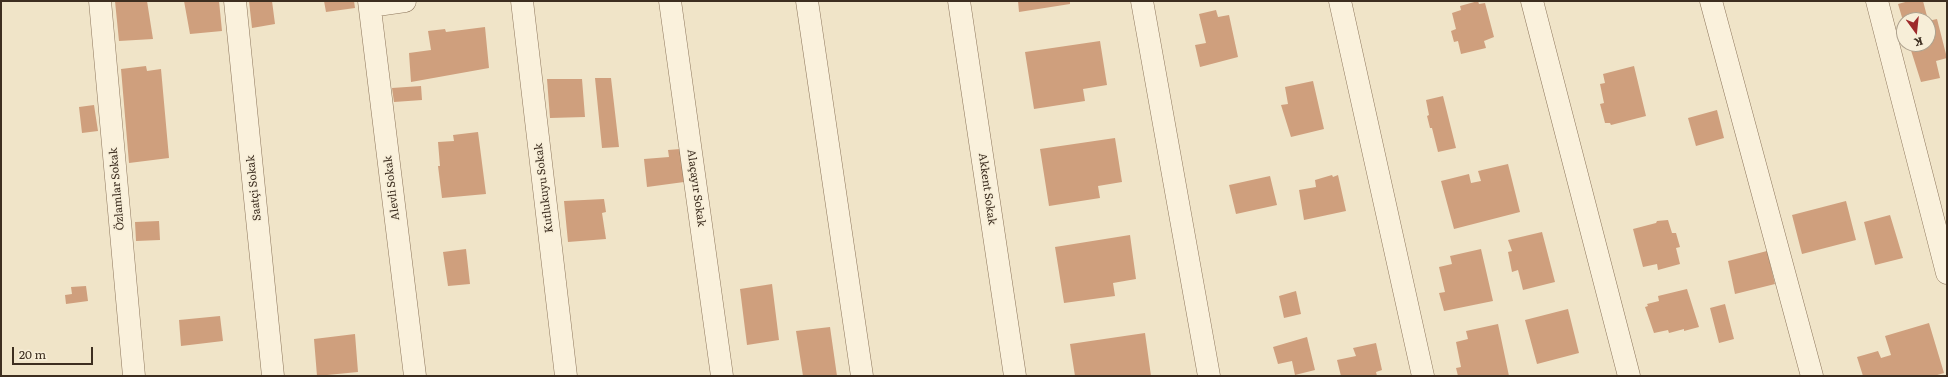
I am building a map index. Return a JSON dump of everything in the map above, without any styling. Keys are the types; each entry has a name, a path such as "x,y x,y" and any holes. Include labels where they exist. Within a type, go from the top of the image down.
{"street":[{"name":"Özlamlar Sokak","path":"100,1 134,376"},
{"name":"Saatçi Sokak","path":"235,1 273,376"},
{"path":"369,4 405,1"},
{"name":"Kutlukuyu Sokak","path":"522,1 566,376"},
{"name":"Alaçayır Sokak","path":"670,1 722,376"},
{"path":"808,1 862,376"},
{"name":"Akkent Sokak","path":"959,1 1015,376"},
{"path":"1142,1 1209,376"},
{"path":"1340,1 1423,376"},
{"path":"1532,1 1628,376"},
{"path":"1712,1 1812,376"},
{"path":"1877,1 1947,273"},
{"name":"Alevli Sokak","path":"369,4 415,376"}],"building":[{"path":"115,1 147,1 153,39 119,41"},
{"path":"184,1 219,1 222,31 190,34"},
{"path":"249,1 272,1 275,24 252,28"},
{"path":"324,1 354,1 355,8 326,12"},
{"path":"1018,1 1070,1 1070,4 1019,12"},
{"path":"1478,1 1479,4 1485,3 1494,37 1484,41 1486,48 1461,54 1458,41 1454,42 1451,31 1456,29 1452,13 1461,10 1460,6"},
{"path":"1909,1 1923,1 1926,12 1900,12 1898,4"},
{"path":"1216,10 1218,17 1229,15 1238,57 1200,67 1195,45 1206,43 1199,14"},
{"path":"1936,19 1947,58 1936,61 1940,78 1921,82 1912,52 1936,52"},
{"path":"485,27 489,68 411,82 409,53 431,50 428,31 445,29 446,32"},
{"path":"1100,41 1107,85 1083,89 1085,101 1034,109 1025,52"},
{"path":"146,66 147,71 161,69 169,158 129,163 121,69"},
{"path":"1634,66 1646,116 1611,125 1610,123 1605,123 1600,104 1604,103 1600,84 1605,83 1603,74"},
{"path":"595,78 611,78 619,147 602,148"},
{"path":"547,79 582,79 585,117 550,118"},
{"path":"1313,81 1324,129 1291,137 1281,105 1288,104 1285,87"},
{"path":"421,86 422,100 394,102 392,88"},
{"path":"1443,96 1456,148 1438,152 1432,128 1430,128 1427,116 1429,115 1426,100"},
{"path":"94,105 98,131 82,133 79,107"},
{"path":"1717,110 1724,138 1696,146 1688,118"},
{"path":"478,132 486,194 442,198 438,166 440,166 438,142 454,141 453,135"},
{"path":"1115,138 1122,182 1098,186 1100,198 1049,206 1040,149"},
{"path":"680,149 684,182 647,187 644,159 669,157 668,150"},
{"path":"1508,164 1520,212 1454,229 1441,181 1469,174 1471,183 1481,181 1478,171"},
{"path":"1332,175 1333,177 1338,175 1346,211 1304,220 1299,190 1316,187 1315,180"},
{"path":"1270,176 1277,205 1236,214 1229,185"},
{"path":"604,199 606,212 602,213 606,239 568,242 564,201"},
{"path":"1846,201 1856,240 1802,254 1792,215"},
{"path":"1890,215 1903,258 1875,265 1864,222"},
{"path":"1668,220 1672,233 1676,233 1680,247 1676,248 1680,264 1658,270 1657,264 1643,267 1633,229 1656,223 1657,221"},
{"path":"159,221 160,240 136,241 135,222"},
{"path":"1542,232 1555,282 1523,290 1518,270 1512,272 1508,252 1512,251 1508,240"},
{"path":"1130,235 1136,279 1113,283 1115,296 1064,303 1055,247"},
{"path":"466,249 470,284 448,286 443,252"},
{"path":"1481,249 1493,301 1444,311 1439,293 1445,292 1439,267 1452,264 1450,256"},
{"path":"1767,251 1775,284 1735,294 1728,261"},
{"path":"772,284 779,340 747,345 740,289"},
{"path":"86,286 88,301 66,304 65,295 72,294 71,287"},
{"path":"1687,289 1699,327 1669,333 1668,330 1654,333 1645,307 1648,306 1647,304 1659,301 1658,296"},
{"path":"1296,291 1301,314 1284,318 1279,296"},
{"path":"1725,304 1734,339 1719,343 1710,308"},
{"path":"1568,309 1579,353 1537,364 1525,320"},
{"path":"220,316 223,341 181,346 179,320"},
{"path":"1929,323 1944,373 1934,376 1863,376 1857,357 1878,351 1881,358 1891,355 1885,336"},
{"path":"1498,324 1509,376 1458,376 1456,368 1461,367 1456,342 1468,339 1466,331"},
{"path":"830,327 837,376 803,376 796,331"},
{"path":"1145,333 1151,376 1075,376 1070,344"},
{"path":"355,334 358,372 317,376 314,339"},
{"path":"1307,337 1315,370 1295,375 1292,361 1278,364 1273,347"},
{"path":"1376,343 1382,370 1376,372 1377,376 1341,376 1337,360 1356,356 1353,348"}]}
